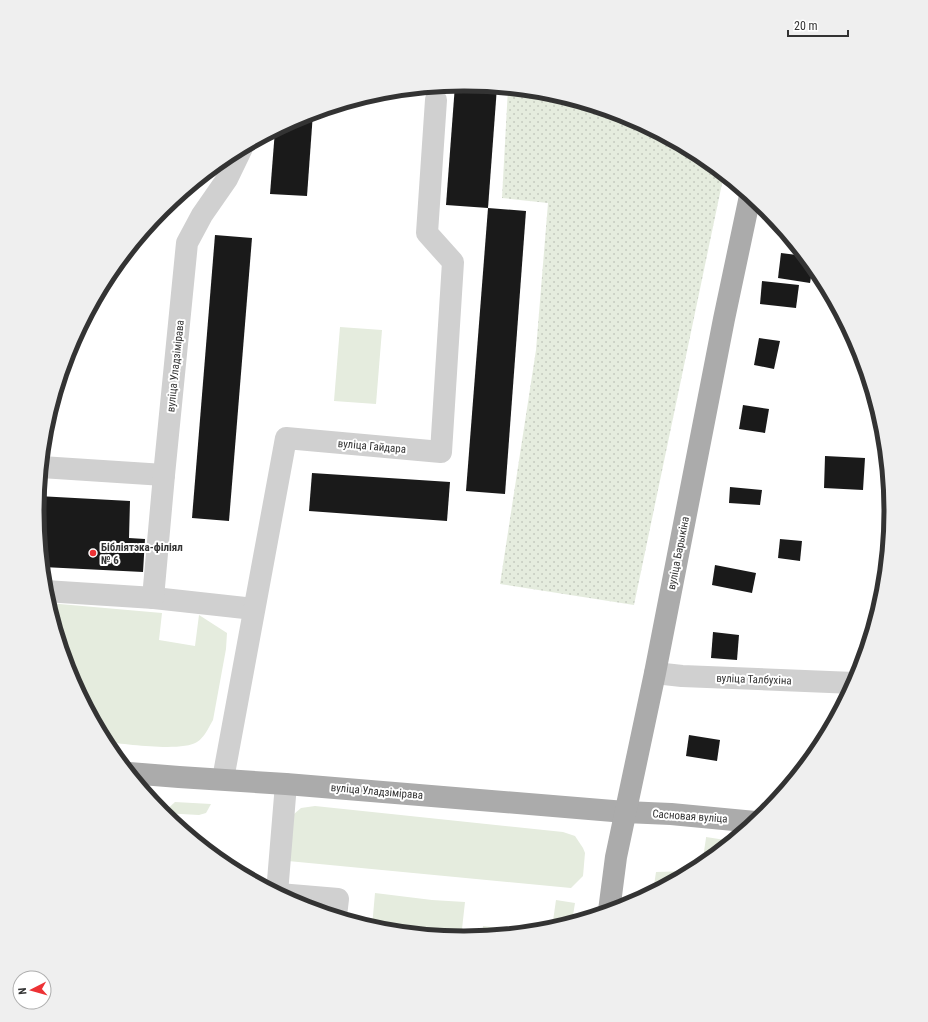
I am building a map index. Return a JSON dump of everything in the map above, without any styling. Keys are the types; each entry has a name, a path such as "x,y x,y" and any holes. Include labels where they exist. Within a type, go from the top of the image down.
{"main road":[{"name":"вуліца Барыкіна","path":"610,905 616,857 655,673 724,319 749,202"},
{"name":"вуліца Уладзімірава","path":"136,774 179,778 223,779 625,812"},
{"name":"Сасновая вуліца","path":"625,812 730,818 748,821"}],"street":[{"name":"вуліца Гайдара","path":"223,779 286,438 441,452 453,262 427,234 436,100"},
{"name":"вуліца Уладзімірава","path":"153,598 187,243 202,215 227,179 237,158"},
{"path":"47,467 164,475"},
{"path":"52,591 153,598 254,609"},
{"name":"вуліца Талбухіна","path":"655,673 682,676 847,683"},
{"path":"278,888 286,784"},
{"path":"293,894 338,899 337,911"}],"shaded area":[{"path":"508,94 546,99 573,105 625,123 674,147 723,180 634,605 500,584 536,350 548,203 502,198"},
{"path":"340,327 382,330 376,404 334,401"},
{"path":"54,604 162,613 159,640 195,646 199,615 227,633 226,649 213,720 202,738 190,745 167,747 114,743 100,721 76,672 66,646"},
{"path":"175,802 211,804 206,813 199,815 173,814 168,809"},
{"path":"315,806 563,832 575,836 583,848 585,853 583,876 571,888 288,861 294,814 301,808"},
{"path":"706,837 725,840 703,856"},
{"path":"680,871 654,886 656,872"},
{"path":"375,893 432,900 465,902 462,931 409,927 373,921"},
{"path":"556,900 575,903 573,917 553,921"},
{"path":"483,926 504,929 491,930 483,930"}],"building":[{"path":"455,91 497,93 488,208 446,205"},
{"path":"313,119 307,196 270,194 275,136"},
{"path":"488,208 526,211 505,494 466,491"},
{"path":"215,235 252,238 229,521 192,518"},
{"path":"781,253 797,255 811,276 810,283 778,278"},
{"path":"762,281 799,285 796,308 760,304"},
{"path":"759,338 780,341 774,369 754,365"},
{"path":"743,405 769,409 765,433 739,429"},
{"path":"825,456 865,458 863,490 824,488"},
{"path":"312,473 450,482 447,521 309,511"},
{"path":"730,487 762,490 760,505 729,503"},
{"path":"45,496 130,501 129,538 145,539 143,572 48,567 45,538"},
{"path":"780,539 802,541 800,561 778,558"},
{"path":"715,565 756,573 752,593 712,585"},
{"path":"713,632 739,635 737,660 711,658"},
{"path":"689,735 720,740 717,761 686,756"}],"place":[{"name":"Бібліятэка-філіял № 6","path":"93,553"}]}
